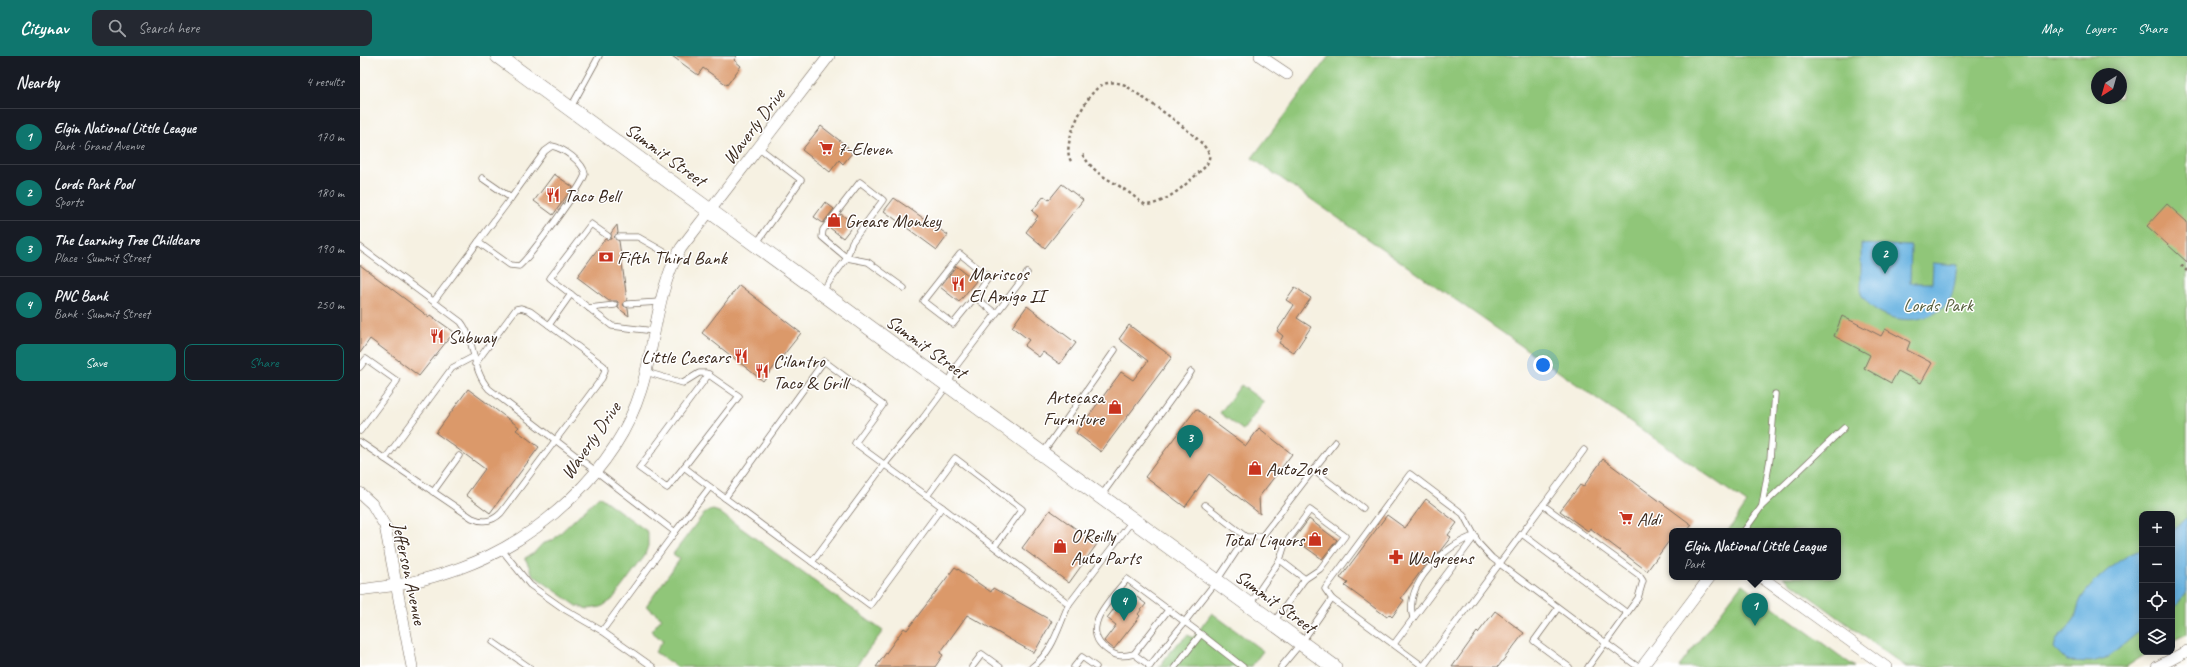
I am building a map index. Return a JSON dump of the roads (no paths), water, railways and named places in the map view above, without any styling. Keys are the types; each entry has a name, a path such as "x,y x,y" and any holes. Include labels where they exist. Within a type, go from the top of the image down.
{"main road":[{"name":"Summit Street","path":"498,56 1100,498 1334,667"}],"street":[{"name":"Waverly Drive","path":"360,590 395,585 459,569 502,550 522,538 558,511 596,471 633,411 646,372 660,302 675,258 689,235 710,212 758,147 829,56"},
{"path":"1260,56 1287,74"},
{"name":"Jefferson Avenue","path":"360,493 372,504 385,526 395,585 412,667"},
{"path":"1642,667 1708,580"},
{"path":"1765,580 1886,667"},
{"path":"2157,667 2187,651"}],"lane":[{"path":"570,109 599,56"},
{"path":"434,301 545,151 552,146 558,148 572,157 585,170 582,181 560,213 521,264 517,266 510,265 478,242"},
{"path":"756,244 801,180 758,147"},
{"path":"482,178 511,198"},
{"path":"821,293 847,258 852,242 883,200 860,182 823,230 822,235 825,241 847,258 868,262 904,288"},
{"path":"608,236 591,224 550,278 612,326 654,331"},
{"path":"618,237 638,237 675,258"},
{"path":"360,247 463,324 479,376 488,388 675,532"},
{"path":"960,254 989,277 975,297 953,324 923,300 960,254"},
{"path":"812,562 884,465 947,386 957,365 1027,273"},
{"path":"549,325 571,294"},
{"path":"975,297 996,313"},
{"path":"627,304 660,302"},
{"path":"589,308 615,305"},
{"path":"360,442 472,518 482,521 494,519 556,440 602,378 605,370 600,363 549,325 526,309 518,308 476,364"},
{"path":"1042,454 1114,350"},
{"path":"385,460 452,368 473,357"},
{"path":"360,367 366,359 396,381 360,431"},
{"path":"725,498 824,361 883,405 854,443 995,546 1069,604"},
{"path":"646,372 683,383 701,373 709,374 739,396 667,488 639,468 709,374"},
{"path":"1100,498 1190,372"},
{"path":"1762,506 1770,459 1775,394"},
{"path":"1746,528 1762,506 1844,428"},
{"path":"1205,505 1246,537 1256,538 1263,535 1335,442"},
{"path":"1584,450 1500,564 1423,667 1332,599 1326,591 1327,585 1410,474 1463,514 1481,548 1500,564 1558,608 1638,667"},
{"path":"433,492 459,456"},
{"path":"927,496 955,458 1022,509 995,546"},
{"path":"684,467 870,606 942,507"},
{"path":"1313,470 1363,508"},
{"path":"602,631 710,487"},
{"path":"1543,505 1641,578 1643,584 1640,594 1588,667"},
{"path":"1249,606 1280,560 1285,544 1310,510 1345,536 1320,569 1305,579 1273,623"},
{"path":"1032,667 1045,655 1055,641 1069,604 1132,521"},
{"path":"1522,534 1627,613"},
{"path":"1413,618 1412,599 1428,572 1445,552 1463,539 1474,536"},
{"path":"1394,644 1474,536"},
{"path":"1243,667 1185,621 1127,579 1098,617 1095,631 1100,645 1119,656 1134,654 1150,666 1185,621 1216,582 1246,537"},
{"path":"502,550 530,585 559,606 602,631 653,667"},
{"path":"1280,560 1305,579"},
{"path":"1281,667 1301,643 1332,599"},
{"path":"1558,608 1534,640 1569,667"},
{"path":"1134,654 1168,610"},
{"path":"1175,667 1201,634"},
{"path":"493,642 529,667"},
{"path":"972,667 982,654 1000,667"},
{"path":"1074,667 1082,656 1096,667"}],"water":[{"path":"1861,244 1911,246 1910,283 1932,283 1933,263 1957,265 1950,300 1937,312 1926,317 1914,319 1901,319 1878,311 1869,304 1861,294"},
{"path":"2187,517 2187,591 2176,606 2175,606 2175,528"},
{"path":"2139,551 2139,632 2109,657 2092,662 2067,661 2054,648 2055,643 2059,636 2073,622 2081,599 2108,569"}],"place":[{"name":"7-Eleven","path":"826,148"},
{"name":"Taco Bell","path":"553,195"},
{"name":"Grease Monkey","path":"834,220"},
{"name":"Fifth Third Bank","path":"606,257"},
{"name":"Lords Park Pool","path":"1885,274"},
{"name":"Mariscos El Amigo II","path":"958,284"},
{"name":"Subway","path":"437,336"},
{"name":"Little Caesars","path":"741,356"},
{"name":"Cilantro Taco & Grill","path":"762,371"},
{"name":"Artecasa Furniture","path":"1115,407"},
{"name":"The Learning Tree Childcare","path":"1190,458"},
{"name":"AutoZone","path":"1255,468"},
{"name":"Aldi","path":"1626,518"},
{"name":"Total Liquors","path":"1315,539"},
{"name":"O'Reilly Auto Parts","path":"1060,546"},
{"name":"Walgreens","path":"1396,557"},
{"name":"PNC Bank","path":"1124,621"},
{"name":"Elgin National Little League","path":"1755,626"}],"park label":[{"name":"Lords Park","path":"1938,304"}]}
